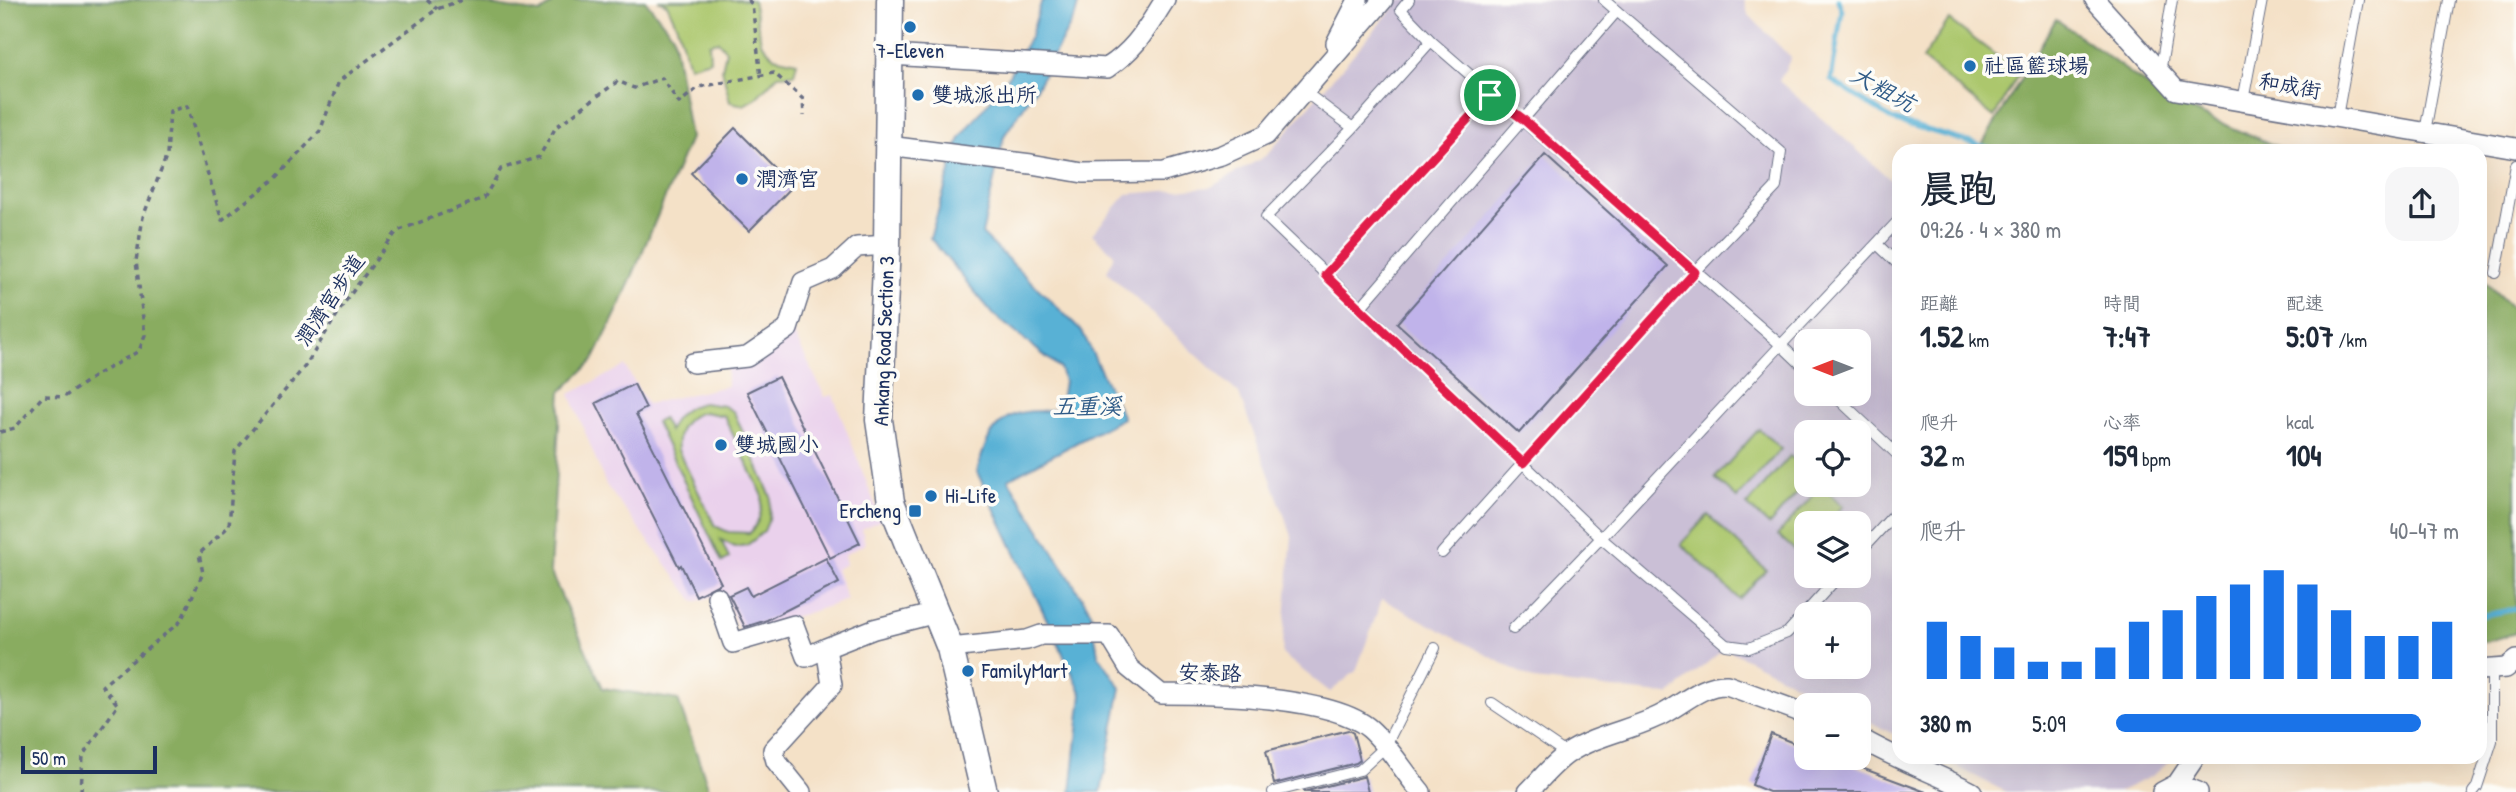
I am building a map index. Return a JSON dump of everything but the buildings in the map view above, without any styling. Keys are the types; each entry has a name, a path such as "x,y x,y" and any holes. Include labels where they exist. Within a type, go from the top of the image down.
{"main road":[{"name":"Ankang Road Section 3","path":"890,0 890,55 900,147 887,245 879,420 891,502 950,648 984,792"}],"street":[{"path":"890,55 1107,68 1128,54 1165,0"},
{"path":"1324,69 1357,0"},
{"path":"900,147 1083,173 1164,172 1222,155 1266,135 1383,0"},
{"name":"和成街","path":"2095,0 2176,90 2516,148"},
{"path":"693,363 747,357 788,329 803,282 833,269 858,247 887,245"},
{"path":"717,597 733,643 794,625 806,657 874,629 936,612"},
{"name":"安泰路","path":"950,648 1027,640 1041,635 1109,635 1129,668 1161,694 1222,694 1313,707 1351,716 1371,730 1421,792"},
{"path":"801,792 776,761 773,750 832,685 826,648"},
{"path":"2487,669 2506,668 2516,660"},
{"path":"2487,670 2516,679"},
{"path":"1528,792 1567,754 1591,741 1645,722 1717,684 1727,685 1794,710"},
{"path":"1871,745 1892,756"},
{"path":"1912,764 1972,792"},
{"path":"2169,788 2189,764"},
{"path":"2169,788 2198,792"}],"lane":[{"path":"1409,0 1401,9 1431,41 1794,357"},
{"path":"1442,553 1695,272 1776,187 1781,152 1604,0"},
{"path":"2160,73 2172,0"},
{"path":"2244,101 2262,0"},
{"path":"2337,117 2358,0"},
{"path":"2426,132 2449,0"},
{"path":"1360,308 1617,11"},
{"path":"1431,41 1353,128 1266,217 1601,538 1726,645 1749,648 1787,634 1828,588"},
{"path":"1305,92 1353,128"},
{"path":"1325,275 1490,95"},
{"path":"2496,274 2516,165"},
{"path":"1513,629 1892,228"},
{"path":"1877,244 1892,258"},
{"path":"1846,406 1892,449"},
{"path":"1871,540 1892,517"},
{"path":"1273,792 1360,770 1385,747 1435,648"},
{"path":"2487,696 2492,741 2487,756"},
{"path":"1492,703 1567,754"},
{"path":"2473,792 2484,764"}],"path":[{"path":"427,0 437,9"},
{"path":"0,432 15,428 43,396 64,397 139,351 145,335 136,261 144,217 167,155 170,111 187,106 222,220 276,178 320,131 339,80 437,9 462,0"},
{"path":"748,0 752,4 761,77"},
{"name":"潤濟宮步道","path":"81,792 83,755 118,705 102,686 181,621 203,573 199,554 229,526 235,451 306,365 345,302 397,231 484,198 501,169 539,157 556,127 618,81 634,88 662,78 679,103 699,87 774,73 803,99 804,116"}],"shaded area":[{"path":"1400,0 1744,0 1748,14 1791,58 1779,81 1892,179 1892,733 1871,722 1871,693 1813,693 1725,648 1669,695 1534,680 1382,599 1356,671 1330,692 1282,654 1292,536 1239,394 1107,272 1114,254 1092,234 1127,194 1211,187 1267,155"},
{"name":"雙城國小","path":"793,332 825,397 833,395 881,520 862,529 865,544 844,555 846,564 836,569 847,600 741,635 724,593 695,602 606,485 570,394 625,366 647,404 727,386 727,365"},
{"path":"1952,764 2166,764 2152,776 2118,792 2006,792"}],"green space":[{"path":"0,0 460,0 540,13 558,0 645,0 673,35 690,138 621,303 593,361 561,392 550,571 603,688 678,700 710,792 0,792"},
{"path":"658,0 753,0 761,42 774,57 797,62 794,74 778,75 757,97 744,105 730,102 722,69 726,51 718,41 709,43 710,60 689,66 667,4"},
{"path":"2056,19 2167,100 2271,144 1983,144"},
{"name":"社區籃球場","path":"1949,20 2019,73 1994,117 1922,59"},
{"path":"2487,284 2516,312 2516,633 2487,642"},
{"path":"697,404 724,406 734,412 771,497 769,519 764,531 747,545 735,547 721,540 729,558 722,562 656,422 662,418 669,431 678,416","holes":["704,412 724,416 762,494 760,515 750,533 728,532 715,526 678,450 680,431 691,417"]},
{"path":"1759,429 1781,449 1737,498 1715,478"},
{"path":"1790,456 1794,460 1794,497 1769,525 1747,505"},
{"path":"1811,497 1833,497 1843,506 1839,511 1799,511"},
{"path":"1708,515 1766,570 1739,599 1681,544"},
{"path":"1794,517 1794,550 1778,535"}],"water":[{"name":"五重溪","path":"1042,0 1079,0 1075,16 1038,85 1004,136 982,234 1082,331 1123,418 1008,479 1091,612 1098,654 1121,688 1101,792 1071,792 1082,694 977,472 989,438 1007,418 1060,407 1064,381 1060,368 994,315 930,238 960,138 1007,79 1031,35"}],"waterway":[{"name":"大粗坑","path":"1838,0 1842,11 1831,80 1893,120 1975,144"},
{"name":"大粗坑","path":"2487,615 2516,609"}],"place":[{"name":"7-Eleven","path":"910,27"},
{"name":"社區籃球場","path":"1970,66"},
{"name":"雙城派出所","path":"918,95"},
{"name":"潤濟宮","path":"742,179"},
{"name":"雙城國小","path":"721,445"},
{"name":"Hi-Life","path":"931,496"},
{"name":"Ercheng","path":"915,511"},
{"name":"FamilyMart","path":"968,671"}],"route":[{"path":"1490,95 1523,119 1695,272 1523,463 1325,275 1490,95"}]}
